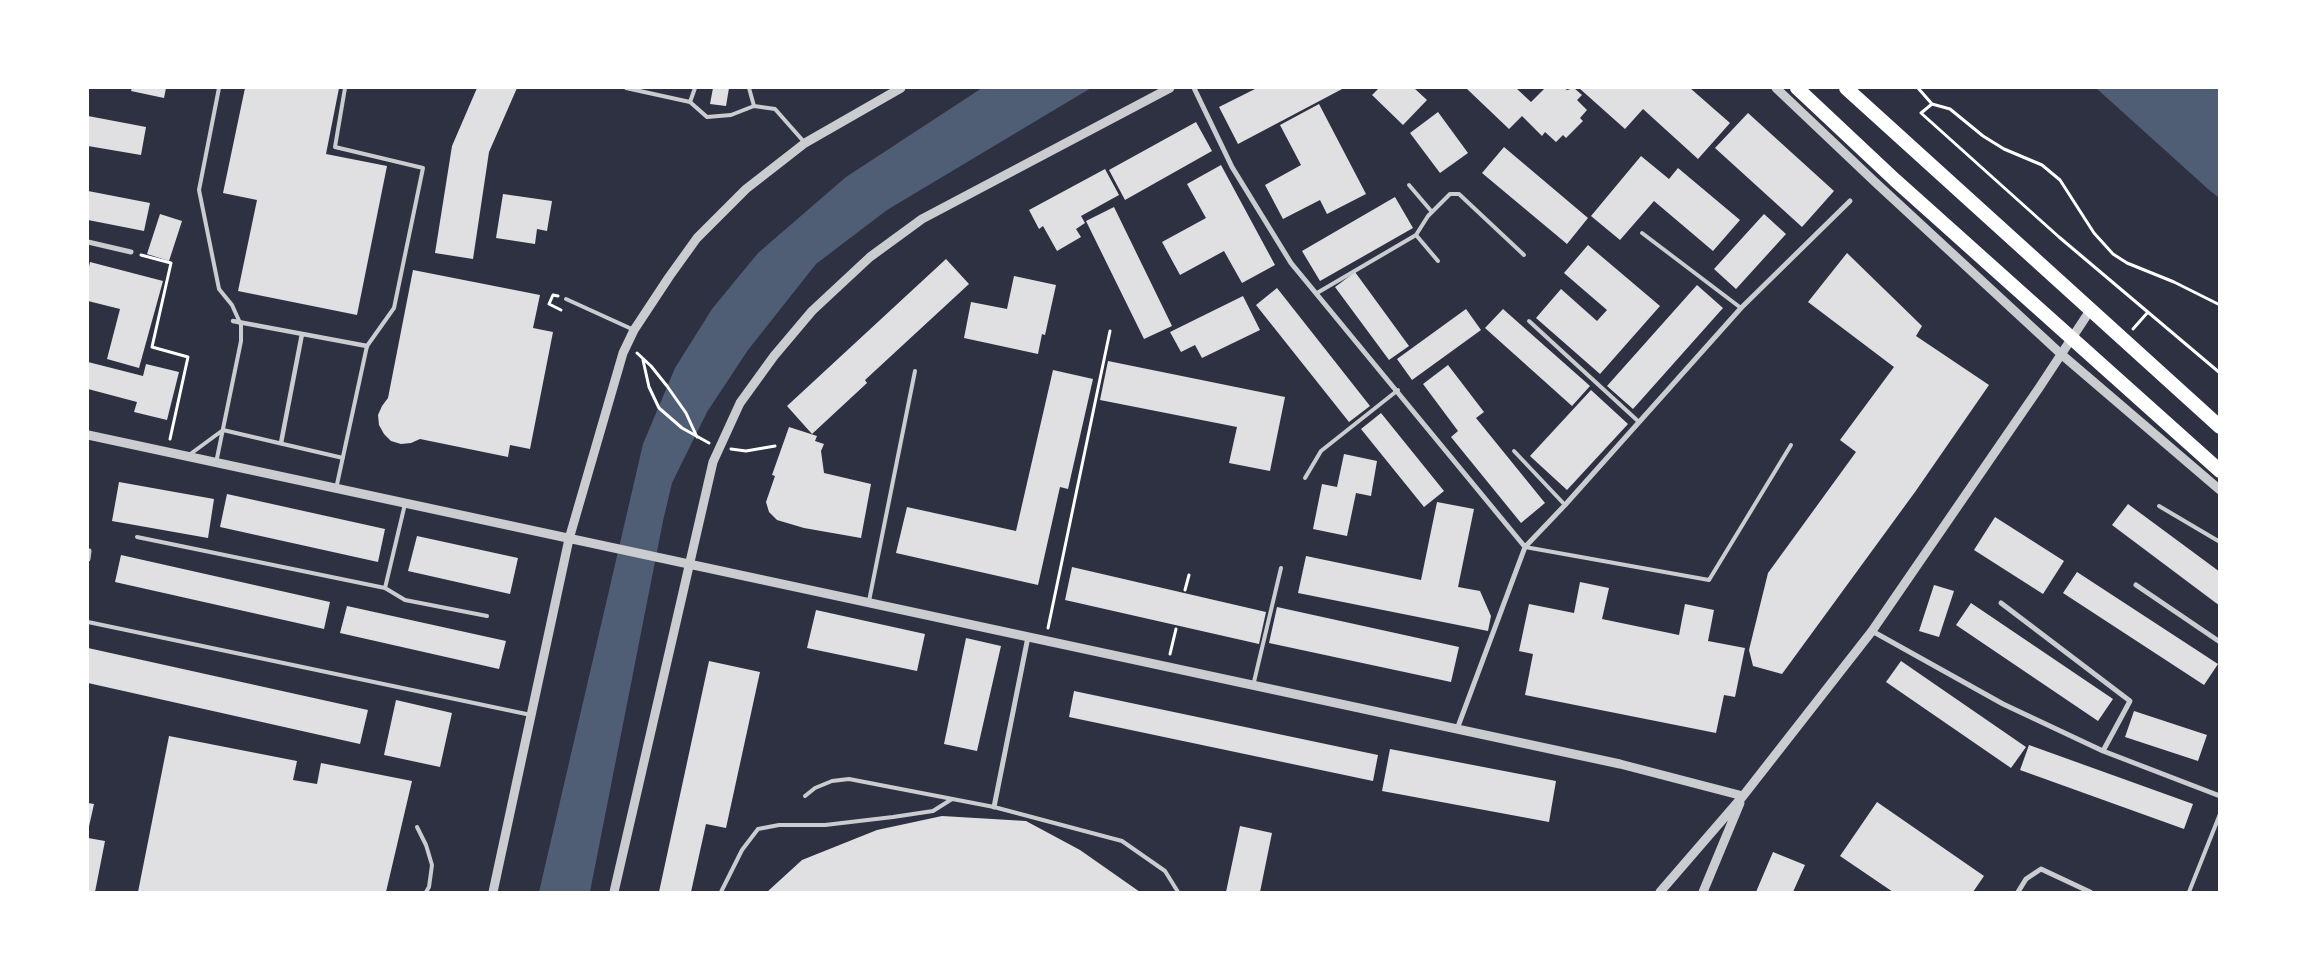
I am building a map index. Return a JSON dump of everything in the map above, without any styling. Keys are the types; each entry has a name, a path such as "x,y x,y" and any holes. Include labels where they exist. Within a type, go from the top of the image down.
{"highway":[{"path":"1797,88 1902,186 2220,471"},
{"path":"1846,88 2220,427"}],"street":[{"path":"493,892 569,539 623,353 634,330 668,277 697,238 746,189 805,143 901,88"},
{"path":"614,892 713,462 740,404 774,356 812,311 870,257 922,219 1170,88"},
{"path":"1194,88 1232,167 1291,263 1398,390 1525,547"},
{"path":"1776,88 1874,182 2061,354 2220,490"},
{"path":"1457,729 1525,547 1742,308 1850,201"},
{"path":"88,242 131,252"},
{"path":"1660,892 1743,796 1872,631 2091,309"},
{"path":"234,321 367,346"},
{"path":"281,444 302,334"},
{"path":"88,435 1620,764 1743,796"},
{"path":"88,559 89,551"},
{"path":"2136,584 2220,642"},
{"path":"2001,603 2130,701 2103,750"},
{"path":"1872,631 2003,704 2103,750 2220,796"},
{"path":"994,807 1028,637"},
{"path":"1703,892 1743,796"},
{"path":"2018,892 2026,879 2040,869 2090,892"}],"lane":[{"path":"216,463 242,341 242,325 232,305 219,289 199,190 219,88"},
{"path":"336,488 367,346 394,308 423,168 334,147 345,88"},
{"path":"626,88 690,102 707,116 731,115 754,106 775,109 805,143"},
{"path":"690,102 695,88"},
{"path":"749,88 754,106"},
{"path":"1409,185 1432,212"},
{"path":"1317,293 1416,235 1432,212 1450,194 1459,194 1524,255"},
{"path":"1642,233 1742,308"},
{"path":"1416,235 1438,261"},
{"path":"566,298 634,330"},
{"path":"1528,321 1639,422"},
{"path":"868,603 915,371"},
{"path":"1305,478 1321,451 1398,390"},
{"path":"187,456 223,430 342,458"},
{"path":"1525,547 1709,580 1791,445"},
{"path":"1514,451 1565,505"},
{"path":"385,588 405,504"},
{"path":"2159,506 2220,542"},
{"path":"137,537 385,588 405,600 487,616"},
{"path":"1253,686 1281,568"},
{"path":"88,622 531,715"},
{"path":"806,796 815,788 832,781 850,779 994,807 1122,841 1165,872 1178,892"},
{"path":"721,892 742,850 758,829 778,825 825,825 934,811 952,799"},
{"path":"2189,892 2220,814"},
{"path":"417,827 426,845 432,865 429,887 426,892"}],"path":[{"path":"1918,88 1932,104 1950,108 1983,136 2004,148 2042,165 2054,175 2070,195 2094,233 2113,254 2127,263 2174,282 2220,305"},
{"path":"1932,104 1922,113 2059,237 2220,373"},
{"path":"131,252 171,263 152,347 188,357 167,452"},
{"path":"561,310 569,313"},
{"path":"1046,641 1110,331"},
{"path":"630,347 651,366 686,413 697,437"},
{"path":"643,360 649,387 659,408 682,428 714,445"},
{"path":"722,449 746,451 775,446"},
{"path":"1185,590 1188,575"},
{"path":"1168,667 1176,629"}],"water":[{"path":"982,88 1091,88 887,210 816,264 748,350 707,412 672,483 590,892 539,892 643,444 675,368 712,309 758,253 846,177"},
{"path":"2096,88 2219,88 2219,198 2208,189"}],"building":[{"path":"132,88 166,88 164,98 131,91"},
{"path":"245,88 339,88 326,154 387,166 357,315 238,291 257,200 223,193"},
{"path":"477,88 517,88 489,152 473,259 435,253 452,146"},
{"path":"713,88 729,88 726,106 710,104"},
{"path":"1257,88 1344,88 1238,144 1219,107"},
{"path":"1379,88 1414,88 1427,100 1403,125 1372,95"},
{"path":"1466,88 1516,88 1531,102 1545,88 1564,88 1567,90 1574,88 1582,95 1577,100 1587,110 1580,118 1583,121 1566,138 1563,135 1556,142 1545,132 1542,136 1522,116 1509,129"},
{"path":"1579,88 1690,88 1730,123 1698,159 1643,109 1625,129"},
{"path":"1319,104 1366,194 1327,214 1320,200 1283,219 1265,185 1301,165 1280,125"},
{"path":"1438,112 1468,153 1440,173 1410,133"},
{"path":"1748,113 1834,191 1802,227 1715,148"},
{"path":"88,116 146,127 141,155 88,146"},
{"path":"1196,122 1212,151 1125,200 1109,170"},
{"path":"1504,147 1588,218 1567,244 1482,173"},
{"path":"1641,156 1669,179 1678,168 1740,220 1713,251 1654,201 1620,240 1591,216"},
{"path":"1221,165 1275,265 1242,283 1224,251 1180,275 1162,242 1206,218 1187,184"},
{"path":"1105,169 1119,195 1081,216 1085,223 1076,229 1081,237 1057,251 1043,226 1039,229 1029,210"},
{"path":"88,191 150,203 144,231 88,220"},
{"path":"503,194 552,201 547,231 537,229 535,244 496,238"},
{"path":"1395,197 1413,228 1320,281 1302,251"},
{"path":"1114,207 1172,326 1144,339 1086,221"},
{"path":"160,214 182,221 169,261 147,254"},
{"path":"1764,214 1786,234 1736,289 1714,269"},
{"path":"1588,245 1660,306 1600,374 1536,318 1561,289 1597,321 1607,310 1564,273"},
{"path":"1847,253 1922,326 1916,336 1989,385 1915,492 1782,674 1753,666 1749,650 1768,573 1856,452 1840,440 1894,367 1808,302"},
{"path":"946,259 969,284 865,380 867,383 812,434 787,406"},
{"path":"90,262 163,281 139,368 107,359 120,309 88,301 88,271"},
{"path":"413,270 540,295 533,328 553,332 530,449 510,445 508,457 420,439 411,443 401,444 391,441 384,434 379,425 378,415 388,398"},
{"path":"1355,272 1409,346 1389,360 1335,287"},
{"path":"1014,276 1056,285 1045,335 1042,334 1038,354 964,338 971,302 1007,309"},
{"path":"1697,285 1723,308 1633,409 1607,386"},
{"path":"1277,288 1370,406 1349,422 1256,305"},
{"path":"1243,296 1260,330 1202,358 1195,345 1181,352 1170,332"},
{"path":"1466,309 1481,330 1412,380 1397,359"},
{"path":"1503,309 1590,386 1572,406 1485,328"},
{"path":"1108,361 1285,397 1270,471 1229,463 1237,427 1100,400"},
{"path":"88,362 143,376 146,364 179,372 167,420 134,412 137,402 88,389"},
{"path":"1448,365 1484,412 1476,418 1545,503 1521,523 1451,437 1458,431 1423,384"},
{"path":"1053,370 1093,379 1068,489 1060,487 1038,585 896,553 907,507 1016,531"},
{"path":"1591,390 1628,424 1567,490 1530,456"},
{"path":"1381,413 1444,491 1424,507 1361,429"},
{"path":"789,427 817,436 815,441 824,444 821,451 824,473 871,484 861,538 804,528 777,520 769,512 766,502 775,476 772,475"},
{"path":"1344,454 1377,461 1371,496 1356,493 1347,536 1313,529 1322,484 1337,487"},
{"path":"119,482 214,499 208,538 112,521"},
{"path":"227,494 385,529 378,562 220,527"},
{"path":"1437,502 1474,509 1458,587 1480,591 1491,616 1488,631 1298,593 1306,556 1421,580"},
{"path":"2128,504 2220,572 2220,606 2112,525"},
{"path":"1995,517 2064,561 2043,594 1974,550"},
{"path":"417,536 518,558 510,594 408,571"},
{"path":"121,555 330,602 324,629 115,582"},
{"path":"1072,567 1266,612 1259,644 1065,600"},
{"path":"2077,572 2218,664 2204,685 2063,593"},
{"path":"1580,582 1609,588 1602,619 1679,635 1685,604 1714,610 1708,641 1745,648 1735,697 1724,695 1716,733 1525,695 1533,654 1519,651 1529,604 1574,613"},
{"path":"1934,585 1954,591 1939,637 1919,631"},
{"path":"1971,603 2113,699 2098,721 1956,625"},
{"path":"347,606 506,641 499,669 340,633"},
{"path":"1277,607 1459,647 1451,682 1269,643"},
{"path":"816,610 925,634 917,671 807,648"},
{"path":"966,638 1001,646 977,751 944,744"},
{"path":"88,648 368,710 360,744 88,683"},
{"path":"709,661 760,672 726,828 706,824 691,892 659,892"},
{"path":"1901,661 2026,747 2011,768 1886,682"},
{"path":"1074,691 1378,755 1373,781 1069,717"},
{"path":"396,700 452,713 440,767 384,755"},
{"path":"2134,711 2207,735 2198,761 2125,737"},
{"path":"169,736 297,761 293,780 317,784 321,763 412,781 386,892 138,892"},
{"path":"2029,745 2193,804 2184,829 2020,770"},
{"path":"1390,749 1556,781 1549,822 1382,791"},
{"path":"1877,802 1984,876 1973,892 1893,892 1840,856"},
{"path":"88,803 94,804 88,831"},
{"path":"942,816 1026,821 1080,850 1140,892 767,892 802,860 877,830"},
{"path":"1240,826 1272,833 1260,892 1226,892"},
{"path":"88,838 105,841 95,892 88,892"},
{"path":"1773,852 1805,865 1793,892 1756,892"}]}
